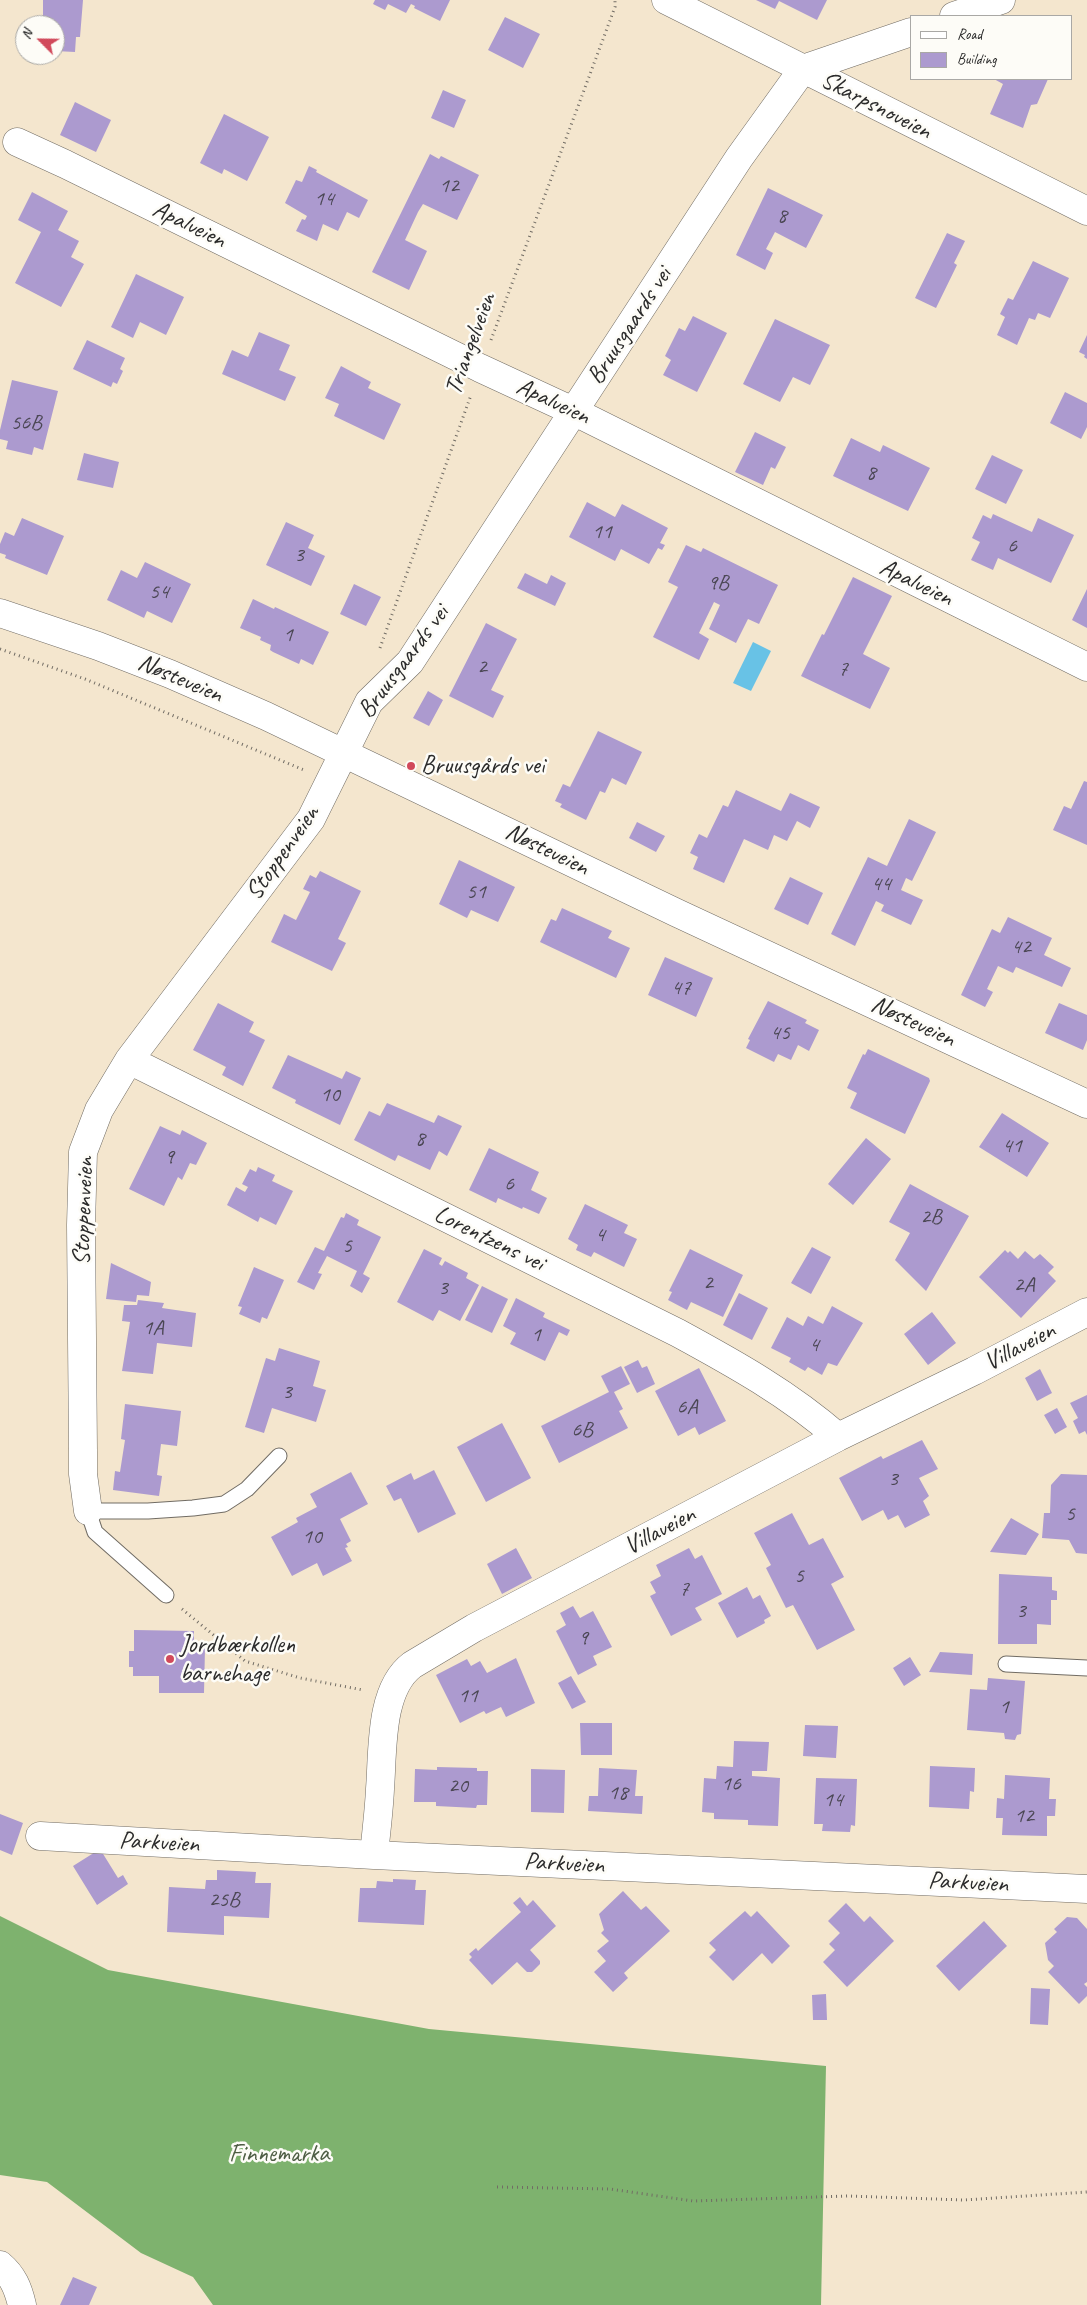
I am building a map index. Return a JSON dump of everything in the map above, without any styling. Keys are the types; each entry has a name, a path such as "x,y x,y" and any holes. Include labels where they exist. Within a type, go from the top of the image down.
{"street":[{"name":"Skarpsnoveien","path":"666,0 1087,211"},
{"path":"957,15 1001,0"},
{"path":"803,69 910,32"},
{"name":"Bruusgaards vei","path":"343,752 369,702 410,662 575,412 739,158 803,69"},
{"name":"Apalveien","path":"17,142 74,168 480,368 575,412 1087,667"},
{"name":"Nøsteveien","path":"0,613 98,646 170,674 343,752 677,913 1087,1104"},
{"name":"Stoppenveien","path":"88,1510 83,1466 81,1225 83,1152 99,1110 129,1060 311,819 343,752"},
{"name":"Lorentzens vei","path":"129,1060 678,1333 748,1371 792,1399 838,1437"},
{"name":"Villaveien","path":"374,1855 385,1720 392,1693 403,1672 474,1628 838,1437 974,1371 1087,1312"},
{"name":"Parkveien","path":"40,1836 374,1855 1087,1889"},
{"path":"0,2265 8,2272 17,2285 22,2305"}],"lane":[{"path":"88,1510 148,1511 224,1504 248,1489 279,1456"},
{"name":"Stoppenveien","path":"88,1510 95,1532 166,1596"},
{"path":"1006,1664 1087,1668"}],"path":[{"name":"Triangelveien","path":"378,655 480,368 615,7 615,0"},
{"path":"0,648 85,679 330,780"},
{"path":"166,1596 245,1662 300,1678 341,1687 392,1693"},
{"path":"497,2187 610,2189 693,2201 848,2196 964,2200 1087,2192"}],"green space":[{"name":"Finnemarka","path":"0,1916 108,1970 429,2029 826,2066 821,2305 213,2305 193,2277 141,2253 47,2182 0,2175"}],"water":[{"path":"753,642 771,651 751,691 733,683"}],"building":[{"path":"43,0 83,0 80,37 76,37 75,52 65,52 65,15 43,15"},
{"path":"375,0 450,0 440,21 414,8 415,6 411,4 406,13 388,4 385,10 373,4"},
{"path":"756,0 827,0 817,20 779,1 775,9"},
{"path":"505,17 540,34 523,68 488,50"},
{"path":"996,80 1048,80 1037,104 1031,105 1023,128 990,114 1003,84"},
{"path":"443,90 466,100 454,128 431,118"},
{"path":"75,102 111,120 96,152 60,135"},
{"path":"224,114 269,137 247,181 224,169 222,174 200,163"},
{"path":"430,154 439,159 441,156 479,175 457,220 423,204 418,212 405,240 427,251 409,290 372,272"},
{"path":"309,166 317,170 316,172 368,200 359,218 347,212 338,231 323,224 317,241 296,231 302,219 305,220 307,216 285,203 296,180 302,182"},
{"path":"768,188 823,215 806,248 775,232 766,249 773,253 765,270 736,255"},
{"path":"32,192 68,211 58,230 79,241 71,257 84,264 61,307 15,283 41,232 18,220"},
{"path":"947,233 965,241 954,263 957,265 936,308 915,298"},
{"path":"1033,261 1069,278 1050,318 1038,313 1035,320 1029,318 1017,345 997,335 1005,317 1000,314 1008,298 1013,300"},
{"path":"136,274 184,297 166,335 140,322 133,338 111,327"},
{"path":"693,316 727,333 697,392 663,375 671,360 665,356 679,328 685,331"},
{"path":"775,319 830,345 810,385 793,377 780,402 743,384"},
{"path":"259,332 290,345 279,370 296,377 285,401 222,374 232,350 248,357"},
{"path":"1087,335 1087,359 1084,357 1085,355 1079,352"},
{"path":"87,340 125,358 120,369 123,371 117,384 113,382 111,387 73,369"},
{"path":"341,366 371,382 368,388 401,404 384,440 334,416 339,404 325,398"},
{"path":"12,380 58,391 43,450 34,447 32,455 6,449 8,441 0,439 0,430"},
{"path":"1065,392 1087,403 1087,427 1081,439 1050,423"},
{"path":"755,432 786,447 775,469 771,467 763,485 735,472"},
{"path":"851,438 880,452 883,445 930,468 908,511 833,476"},
{"path":"84,453 119,462 113,488 77,480"},
{"path":"992,455 1023,470 1006,504 975,489"},
{"path":"587,502 615,517 622,504 668,528 660,543 665,545 662,550 658,548 649,564 621,549 615,561 569,537"},
{"path":"993,514 1032,532 1038,518 1074,535 1051,583 998,558 993,570 971,560 980,542 972,538 983,515 991,519"},
{"path":"22,518 64,536 47,575 5,558 6,555 0,553 0,544 5,532 14,536"},
{"path":"286,522 314,535 308,548 325,556 311,586 266,565"},
{"path":"686,545 701,552 703,548 778,585 759,624 748,619 736,643 709,629 720,605 714,602 699,633 709,639 699,660 653,637 678,587 668,582"},
{"path":"145,562 191,584 172,623 147,611 144,618 107,600 121,570 137,578"},
{"path":"525,573 547,584 551,575 566,583 555,606 517,588"},
{"path":"853,577 892,596 863,654 890,668 870,709 801,676"},
{"path":"354,584 381,597 366,626 340,614"},
{"path":"1087,589 1087,628 1072,620"},
{"path":"253,599 329,632 313,665 301,659 299,664 273,652 270,650 271,645 260,640 261,637 240,628"},
{"path":"486,623 517,639 491,690 504,696 493,718 449,696"},
{"path":"428,691 443,700 429,726 413,718"},
{"path":"598,731 642,752 626,785 612,778 605,793 600,791 586,820 560,807 562,804 555,801 563,784 570,787"},
{"path":"1084,781 1087,782 1087,845 1053,830 1064,806 1071,809"},
{"path":"736,790 781,811 790,793 820,807 810,828 797,821 787,841 774,835 768,850 744,839 724,883 693,869 698,857 690,853 699,834 707,838 723,805 728,807"},
{"path":"909,819 936,832 912,881 906,878 901,890 923,900 911,925 881,911 884,905 876,901 855,946 831,934 868,857 887,866"},
{"path":"637,822 665,836 656,852 629,838"},
{"path":"459,860 515,887 498,922 471,910 467,918 439,904"},
{"path":"320,871 361,891 338,939 346,943 332,971 271,942 284,914 296,920 310,892 303,889 310,875 316,878"},
{"path":"790,877 823,893 808,925 774,909"},
{"path":"562,908 612,931 608,938 630,948 616,978 540,942 551,919 556,921"},
{"path":"1008,917 1052,938 1044,955 1071,968 1062,987 1016,967 1013,973 998,966 987,989 993,992 985,1007 961,995 992,929 1000,933"},
{"path":"665,957 713,978 696,1017 648,995"},
{"path":"768,1001 807,1020 805,1023 819,1030 809,1051 798,1045 791,1060 778,1054 774,1062 746,1048 750,1040 748,1039"},
{"path":"218,1003 254,1022 249,1032 265,1040 243,1086 222,1075 226,1067 193,1050"},
{"path":"1059,1003 1087,1015 1087,1040 1083,1050 1045,1033"},
{"path":"868,1049 929,1078 930,1081 905,1134 850,1108 857,1093 847,1088 863,1054 865,1055"},
{"path":"288,1055 342,1079 346,1071 361,1078 340,1125 295,1103 296,1100 272,1088"},
{"path":"387,1103 434,1123 438,1115 462,1126 447,1156 439,1151 430,1170 398,1155 395,1161 354,1140 369,1111 380,1116"},
{"path":"1002,1113 1049,1143 1027,1177 979,1147"},
{"path":"160,1126 180,1135 182,1130 207,1143 196,1165 190,1163 182,1180 178,1177 164,1206 129,1189"},
{"path":"866,1138 891,1159 853,1205 828,1184"},
{"path":"489,1148 539,1172 531,1190 547,1198 539,1214 523,1207 522,1209 498,1198 496,1203 469,1190"},
{"path":"258,1167 275,1175 272,1181 293,1191 276,1225 260,1217 258,1222 227,1205 236,1187 245,1192 248,1187 242,1184 250,1169 256,1172"},
{"path":"910,1184 969,1216 926,1291 895,1260 910,1233 889,1222"},
{"path":"585,1204 628,1225 624,1233 637,1239 624,1267 594,1252 591,1257 576,1250 578,1245 568,1239"},
{"path":"346,1213 359,1220 357,1225 381,1237 363,1274 370,1278 362,1293 350,1286 357,1271 327,1256 318,1273 322,1274 314,1290 297,1282 315,1247 324,1251 341,1217 344,1218"},
{"path":"812,1247 831,1257 811,1294 791,1283"},
{"path":"424,1249 442,1258 439,1264 442,1266 445,1261 468,1273 466,1278 479,1285 460,1321 439,1310 433,1321 397,1302"},
{"path":"690,1249 743,1275 723,1317 691,1302 687,1310 668,1300 672,1292 669,1291"},
{"path":"1005,1250 1008,1253 1010,1251 1018,1259 1025,1251 1034,1259 1040,1254 1054,1267 1048,1273 1056,1281 1021,1318 979,1277"},
{"path":"111,1263 151,1282 149,1296 137,1295 136,1302 106,1299"},
{"path":"254,1267 284,1280 267,1319 262,1317 260,1323 239,1314 242,1307 238,1306"},
{"path":"482,1286 508,1299 492,1333 465,1320"},
{"path":"739,1293 768,1308 752,1340 723,1325"},
{"path":"516,1298 545,1313 543,1317 570,1330 567,1336 559,1332 545,1361 510,1344 516,1333 503,1326"},
{"path":"138,1300 164,1303 162,1308 196,1313 192,1347 157,1343 153,1374 122,1371 130,1322 122,1321 124,1305 137,1305"},
{"path":"832,1306 863,1323 837,1366 828,1363 822,1375 808,1367 805,1371 789,1362 791,1358 771,1348 787,1317 803,1326 808,1316 823,1324"},
{"path":"932,1312 956,1343 928,1365 904,1334"},
{"path":"279,1348 320,1361 313,1386 326,1390 316,1422 272,1408 264,1433 245,1427 266,1358 275,1361"},
{"path":"638,1360 642,1368 647,1366 655,1384 637,1393 624,1367"},
{"path":"621,1366 630,1384 614,1392 623,1409 619,1411 628,1428 559,1463 541,1426 609,1392 601,1376"},
{"path":"699,1368 726,1421 699,1435 695,1427 678,1436 655,1391"},
{"path":"1040,1369 1052,1393 1037,1401 1025,1378"},
{"path":"1087,1395 1087,1435 1085,1431 1079,1434 1073,1421 1078,1418 1070,1403"},
{"path":"125,1404 181,1411 177,1446 161,1444 157,1475 162,1476 159,1496 113,1490 115,1471 120,1472 125,1440 121,1439"},
{"path":"1057,1408 1067,1427 1055,1434 1044,1415"},
{"path":"502,1423 531,1478 486,1502 457,1447"},
{"path":"922,1440 938,1469 919,1478 929,1496 923,1501 930,1515 905,1528 898,1515 888,1520 883,1510 862,1521 839,1478 881,1456 883,1459"},
{"path":"434,1470 456,1514 418,1533 401,1498 394,1501 386,1486 411,1473 414,1480"},
{"path":"351,1472 368,1504 340,1519 351,1541 346,1544 348,1547 345,1548 352,1561 323,1576 317,1563 292,1576 271,1537 298,1522 296,1518 317,1507 310,1494"},
{"path":"1061,1474 1087,1475 1087,1554 1076,1553 1069,1540 1042,1538 1044,1513 1050,1513 1051,1485"},
{"path":"792,1513 809,1545 823,1538 844,1577 831,1584 855,1630 817,1650 793,1605 786,1608 766,1568 771,1565 754,1533"},
{"path":"1011,1518 1039,1534 1026,1555 990,1552"},
{"path":"516,1548 532,1578 502,1594 487,1564"},
{"path":"689,1548 695,1559 702,1555 722,1594 695,1608 702,1620 671,1636 650,1596 656,1593 650,1582 661,1576 656,1565"},
{"path":"999,1574 1052,1577 1052,1590 1057,1591 1057,1600 1051,1600 1051,1625 1037,1624 1037,1644 998,1644"},
{"path":"747,1587 753,1599 760,1595 771,1616 764,1620 765,1623 737,1638 718,1603"},
{"path":"573,1606 580,1618 593,1611 612,1647 593,1656 597,1665 578,1675 556,1631 566,1625 560,1613"},
{"path":"134,1630 194,1631 194,1648 205,1648 204,1693 159,1693 159,1676 133,1676 133,1667 129,1667 129,1651 134,1651"},
{"path":"940,1652 973,1654 972,1675 929,1672"},
{"path":"910,1657 921,1675 904,1686 893,1668"},
{"path":"516,1658 535,1703 506,1717 501,1707 486,1714 484,1711 460,1723 436,1675 467,1659 471,1666 480,1661 487,1673"},
{"path":"571,1676 586,1702 572,1709 558,1683"},
{"path":"988,1678 1025,1681 1021,1734 1017,1735 1015,1740 1005,1739 1004,1733 967,1730 970,1689 987,1690"},
{"path":"580,1723 612,1723 612,1755 581,1755"},
{"path":"805,1725 838,1726 836,1758 803,1756"},
{"path":"734,1741 769,1742 767,1771 752,1771 752,1776 780,1778 778,1826 748,1825 748,1820 714,1819 714,1813 702,1812 704,1778 716,1779 717,1766 733,1767"},
{"path":"930,1766 975,1768 974,1792 970,1791 969,1809 929,1807"},
{"path":"437,1767 477,1768 477,1771 488,1771 487,1805 477,1805 476,1808 436,1806 436,1802 414,1802 415,1769 437,1770"},
{"path":"599,1768 637,1770 635,1796 643,1796 642,1814 588,1811 589,1796 598,1796"},
{"path":"531,1769 565,1770 564,1813 531,1812"},
{"path":"1005,1775 1050,1778 1049,1799 1056,1799 1055,1816 1047,1816 1047,1836 1002,1835 1003,1818 996,1818 997,1798 1004,1799"},
{"path":"816,1778 857,1779 855,1826 851,1825 850,1832 822,1831 823,1824 814,1824"},
{"path":"0,1814 23,1823 12,1855 0,1850"},
{"path":"100,1849 118,1878 123,1875 128,1884 97,1905 73,1866"},
{"path":"217,1870 256,1872 255,1883 271,1883 269,1918 224,1916 224,1935 167,1932 169,1887 205,1889 206,1880 217,1880"},
{"path":"393,1879 416,1880 415,1890 426,1890 424,1925 358,1922 360,1888 376,1888 377,1881 393,1882"},
{"path":"623,1891 641,1910 646,1906 670,1931 624,1973 628,1978 613,1992 594,1972 606,1961 597,1951 609,1941 601,1933 604,1930 599,1914"},
{"path":"520,1897 527,1906 533,1900 556,1926 530,1950 540,1961 540,1964 532,1972 527,1972 517,1962 492,1985 469,1960 472,1957 469,1954 476,1948 478,1951 521,1912 513,1903"},
{"path":"846,1903 864,1922 870,1916 894,1941 847,1987 823,1962 835,1950 829,1944 840,1933 828,1921"},
{"path":"745,1911 751,1917 757,1911 790,1946 772,1964 762,1953 733,1981 709,1957 716,1950 709,1943"},
{"path":"1067,1917 1077,1918 1087,1929 1087,1982 1084,1984 1087,1987 1087,1996 1079,2004 1048,1972 1054,1966 1048,1960 1045,1943 1057,1932 1054,1929"},
{"path":"984,1921 1007,1946 959,1991 936,1966"},
{"path":"1031,1988 1050,1989 1048,2025 1030,2024"},
{"path":"826,1994 827,2020 813,2020 812,1995"},
{"path":"73,2277 97,2287 89,2305 60,2305"}],"place":[{"name":"Bruusgårds vei","path":"411,766"},
{"name":"Jordbærkollen barnehage","path":"170,1659"}]}
